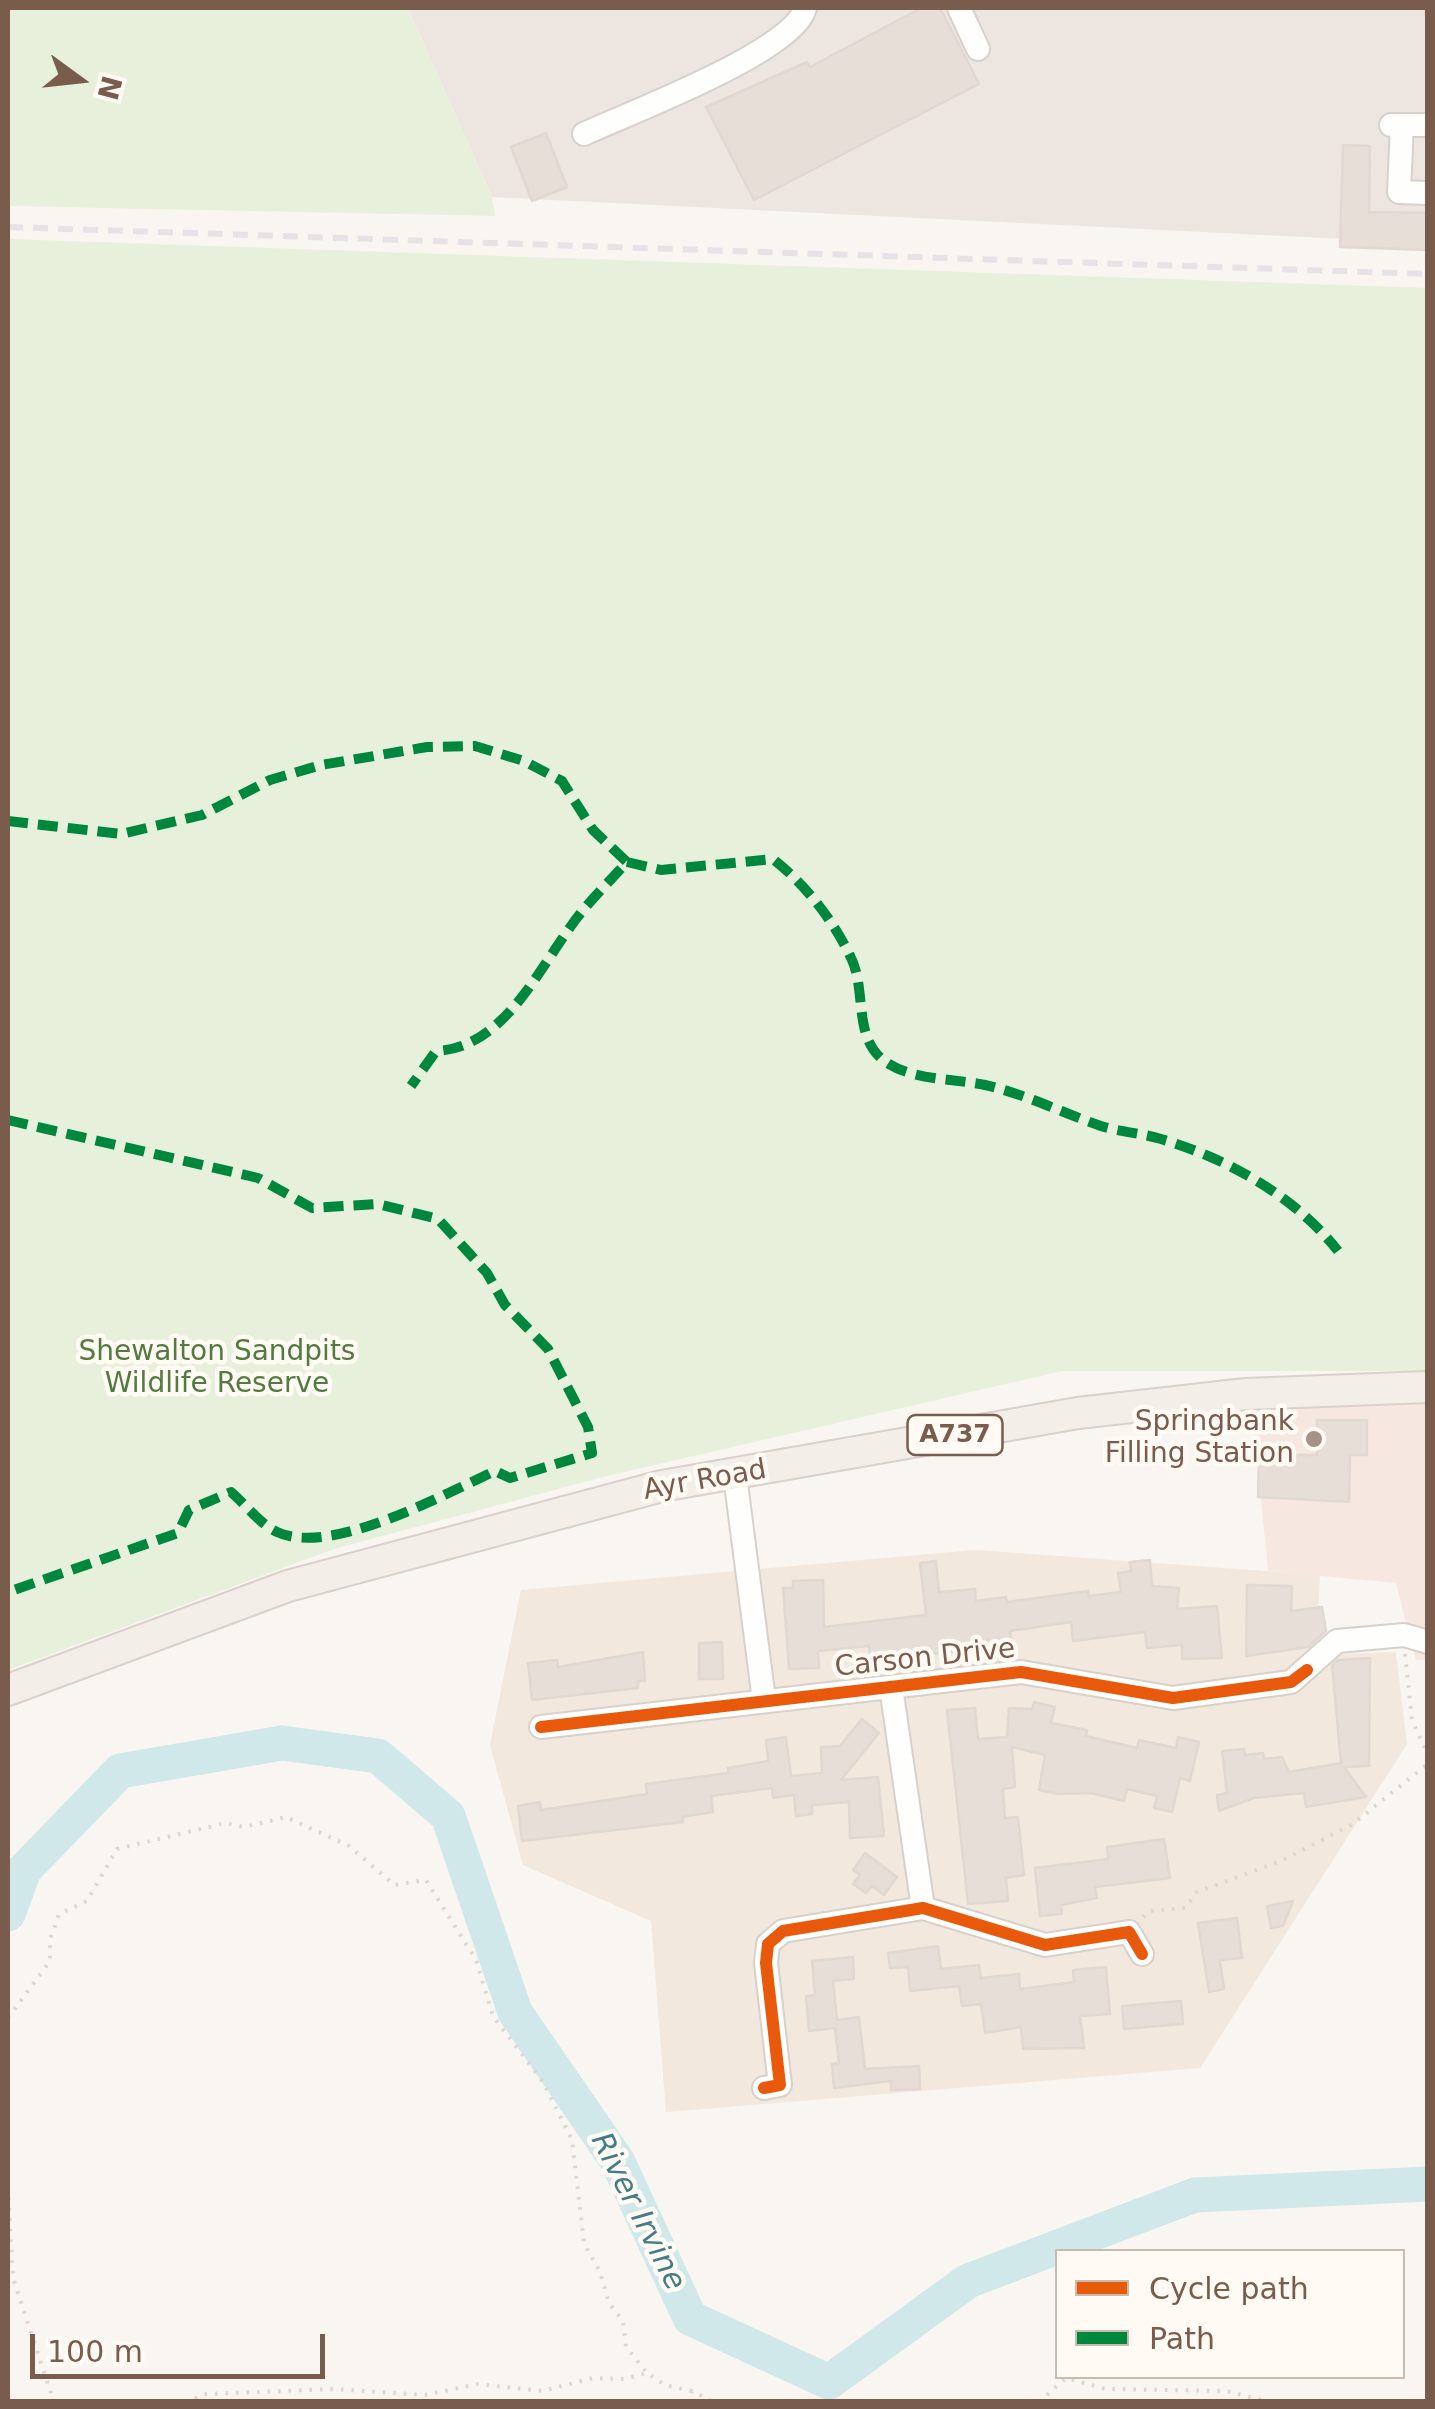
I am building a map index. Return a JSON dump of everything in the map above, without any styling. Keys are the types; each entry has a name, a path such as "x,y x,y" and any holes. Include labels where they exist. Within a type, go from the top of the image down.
{"main road":[{"name":"Ayr Road","path":"8,1690 288,1586 662,1486 1078,1412 1246,1394 1428,1387"}],"street":[{"path":"584,134 772,47 802,20 806,8"},
{"path":"960,8 978,49"},
{"path":"1428,125 1395,125 1400,192 1428,193"},
{"path":"735,1476 764,1700"},
{"path":"1404,1635 1428,1642"},
{"name":"Carson Drive","path":"542,1727 1022,1672 1173,1698 1291,1682 1337,1641 1404,1635"},
{"path":"891,1687 923,1908"},
{"path":"764,2088 780,2085 766,1963 768,1944 783,1931 923,1908 1045,1944 1129,1932 1142,1954"}],"path":[{"path":"1404,1635 1412,1720 1428,1756"},
{"path":"1129,1932 1149,1911 1184,1908 1196,1892 1281,1861 1351,1825 1428,1764"},
{"path":"8,2018 50,1961 50,1940 59,1914 87,1900 117,1849 226,1823 244,1827 286,1817 350,1846 394,1885 426,1880 476,1960 493,2016 544,2082 572,2140 584,2244 600,2272 610,2303 623,2321 626,2347 646,2373 665,2385 692,2391 714,2402"},
{"path":"8,2187 13,2278 54,2402"},
{"path":"185,2402 206,2394 334,2389 425,2396 478,2384 543,2391 593,2378 624,2379 646,2373"},
{"path":"1039,2402 1065,2379"},
{"path":"1070,2379 1106,2389 1228,2391 1270,2402"},
{"path":"686,2402 692,2391"}],"shaded area":[{"path":"408,8 1427,8 1427,243 492,197"},
{"path":"1427,1402 1427,1660 1416,1660 1396,1583 1268,1571 1252,1408"},
{"path":"975,1550 1320,1575 1316,1655 1396,1652 1407,1744 1200,2068 666,2112 651,1921 523,1865 490,1745 521,1590"}],"green space":[{"path":"8,8 408,8 492,197 495,216 8,206"},
{"name":"Shewalton Sandpits Wildlife Reserve","path":"8,239 1427,288 1427,1371 1062,1371 607,1476 334,1549 8,1670"}],"building":[{"path":"921,8 940,8 979,84 754,200 706,107 807,62 810,67"},
{"path":"546,133 567,187 532,201 511,147"},
{"path":"1343,145 1370,146 1369,212 1428,213 1428,250 1340,247"},
{"path":"1317,1420 1367,1420 1367,1455 1350,1455 1349,1502 1258,1497 1259,1455 1317,1455"},
{"path":"1150,1560 1152,1586 1179,1588 1177,1609 1217,1606 1222,1658 1182,1659 1182,1645 1147,1648 1145,1632 1073,1641 1071,1622 1010,1631 1011,1638 968,1643 968,1650 871,1660 869,1646 818,1651 819,1668 789,1669 783,1588 793,1588 793,1581 823,1580 824,1627 926,1615 920,1563 936,1561 939,1592 975,1589 976,1601 1006,1597 1007,1602 1088,1591 1088,1596 1121,1592 1118,1573 1131,1571 1130,1562"},
{"path":"1247,1585 1292,1586 1291,1611 1322,1607 1326,1631 1308,1647 1246,1656"},
{"path":"722,1642 723,1679 699,1679 699,1643"},
{"path":"643,1652 645,1681 638,1681 638,1688 532,1700 528,1663 557,1660 558,1667"},
{"path":"1370,1658 1369,1766 1344,1767 1366,1797 1306,1807 1304,1793 1254,1798 1219,1811 1217,1795 1227,1793 1222,1751 1244,1749 1245,1755 1263,1753 1264,1759 1282,1757 1289,1772 1341,1763 1332,1665 1338,1660"},
{"path":"1034,1702 1055,1707 1051,1723 1087,1730 1086,1736 1137,1748 1139,1740 1176,1748 1178,1737 1199,1742 1190,1781 1180,1778 1172,1812 1154,1808 1157,1796 1127,1789 1124,1801 1091,1793 1059,1794 1039,1790 1045,1755 1012,1747 1015,1787 1003,1789 1005,1818 1018,1817 1024,1875 1006,1878 1008,1901 968,1904 947,1710 975,1708 978,1739 1007,1737 1009,1708 1032,1709"},
{"path":"862,1719 879,1733 841,1780 878,1777 884,1836 850,1838 849,1802 812,1805 812,1814 796,1816 794,1795 773,1798 772,1788 711,1796 713,1812 682,1817 683,1822 522,1841 518,1806 540,1802 541,1810 647,1794 646,1784 728,1773 728,1768 768,1761 766,1740 786,1737 791,1776 822,1773 821,1747 840,1746"},
{"path":"1164,1839 1170,1878 1095,1887 1097,1898 1061,1905 1062,1914 1040,1916 1035,1868 1108,1859 1107,1847"},
{"path":"865,1853 897,1877 884,1895 872,1886 866,1893 853,1884 860,1875 853,1870"},
{"path":"1293,1901 1283,1926 1271,1928 1267,1906"},
{"path":"1237,1918 1242,1958 1220,1960 1224,1989 1209,1992 1198,1923"},
{"path":"938,1946 941,1969 979,1965 981,1978 1019,1974 1020,1989 1074,1982 1073,1970 1106,1967 1110,2014 1080,2016 1084,2048 1023,2049 1021,2027 985,2033 981,2004 962,2006 959,1986 910,1991 908,1967 890,1968 888,1953"},
{"path":"853,1957 854,1979 833,1981 837,2020 859,2017 865,2069 919,2066 920,2089 891,2090 891,2081 834,2088 832,2064 839,2063 835,2028 809,2031 806,1996 815,1995 812,1961"},
{"path":"1181,2001 1183,2024 1124,2029 1122,2006"}],"waterway":[{"name":"River Irvine","path":"8,1914 24,1870 120,1771 282,1743 378,1756 448,1816 515,2012 618,2162 690,2318 829,2382 968,2281 1195,2195 1428,2184"}],"railway":[{"path":"8,227 1428,274"}],"marked path":[{"path":"8,821 121,834 202,815 270,780 321,765 427,747 475,746 524,761 562,781 593,830 627,862 577,918 530,986 498,1023 459,1047 436,1051 411,1086"},
{"path":"627,862 661,870 773,859 808,892 845,946 856,973 865,1030 877,1055 889,1064 923,1076 1000,1089 1101,1126 1161,1139 1211,1157 1281,1197 1338,1251"},
{"path":"8,1120 258,1178 312,1208 378,1204 438,1219 487,1273 505,1305 548,1349 588,1427 592,1453 510,1478 495,1471 387,1520 327,1536 300,1538 277,1532 231,1492 189,1510 178,1533 8,1592"}],"cycle path":[{"path":"541,1727 1021,1672 1173,1698 1291,1682 1307,1670"},
{"path":"764,2088 780,2085 766,1963 768,1944 783,1931 923,1908 1045,1945 1129,1932 1142,1954"}],"place":[{"name":"Springbank Filling Station","path":"1314,1439"}]}
